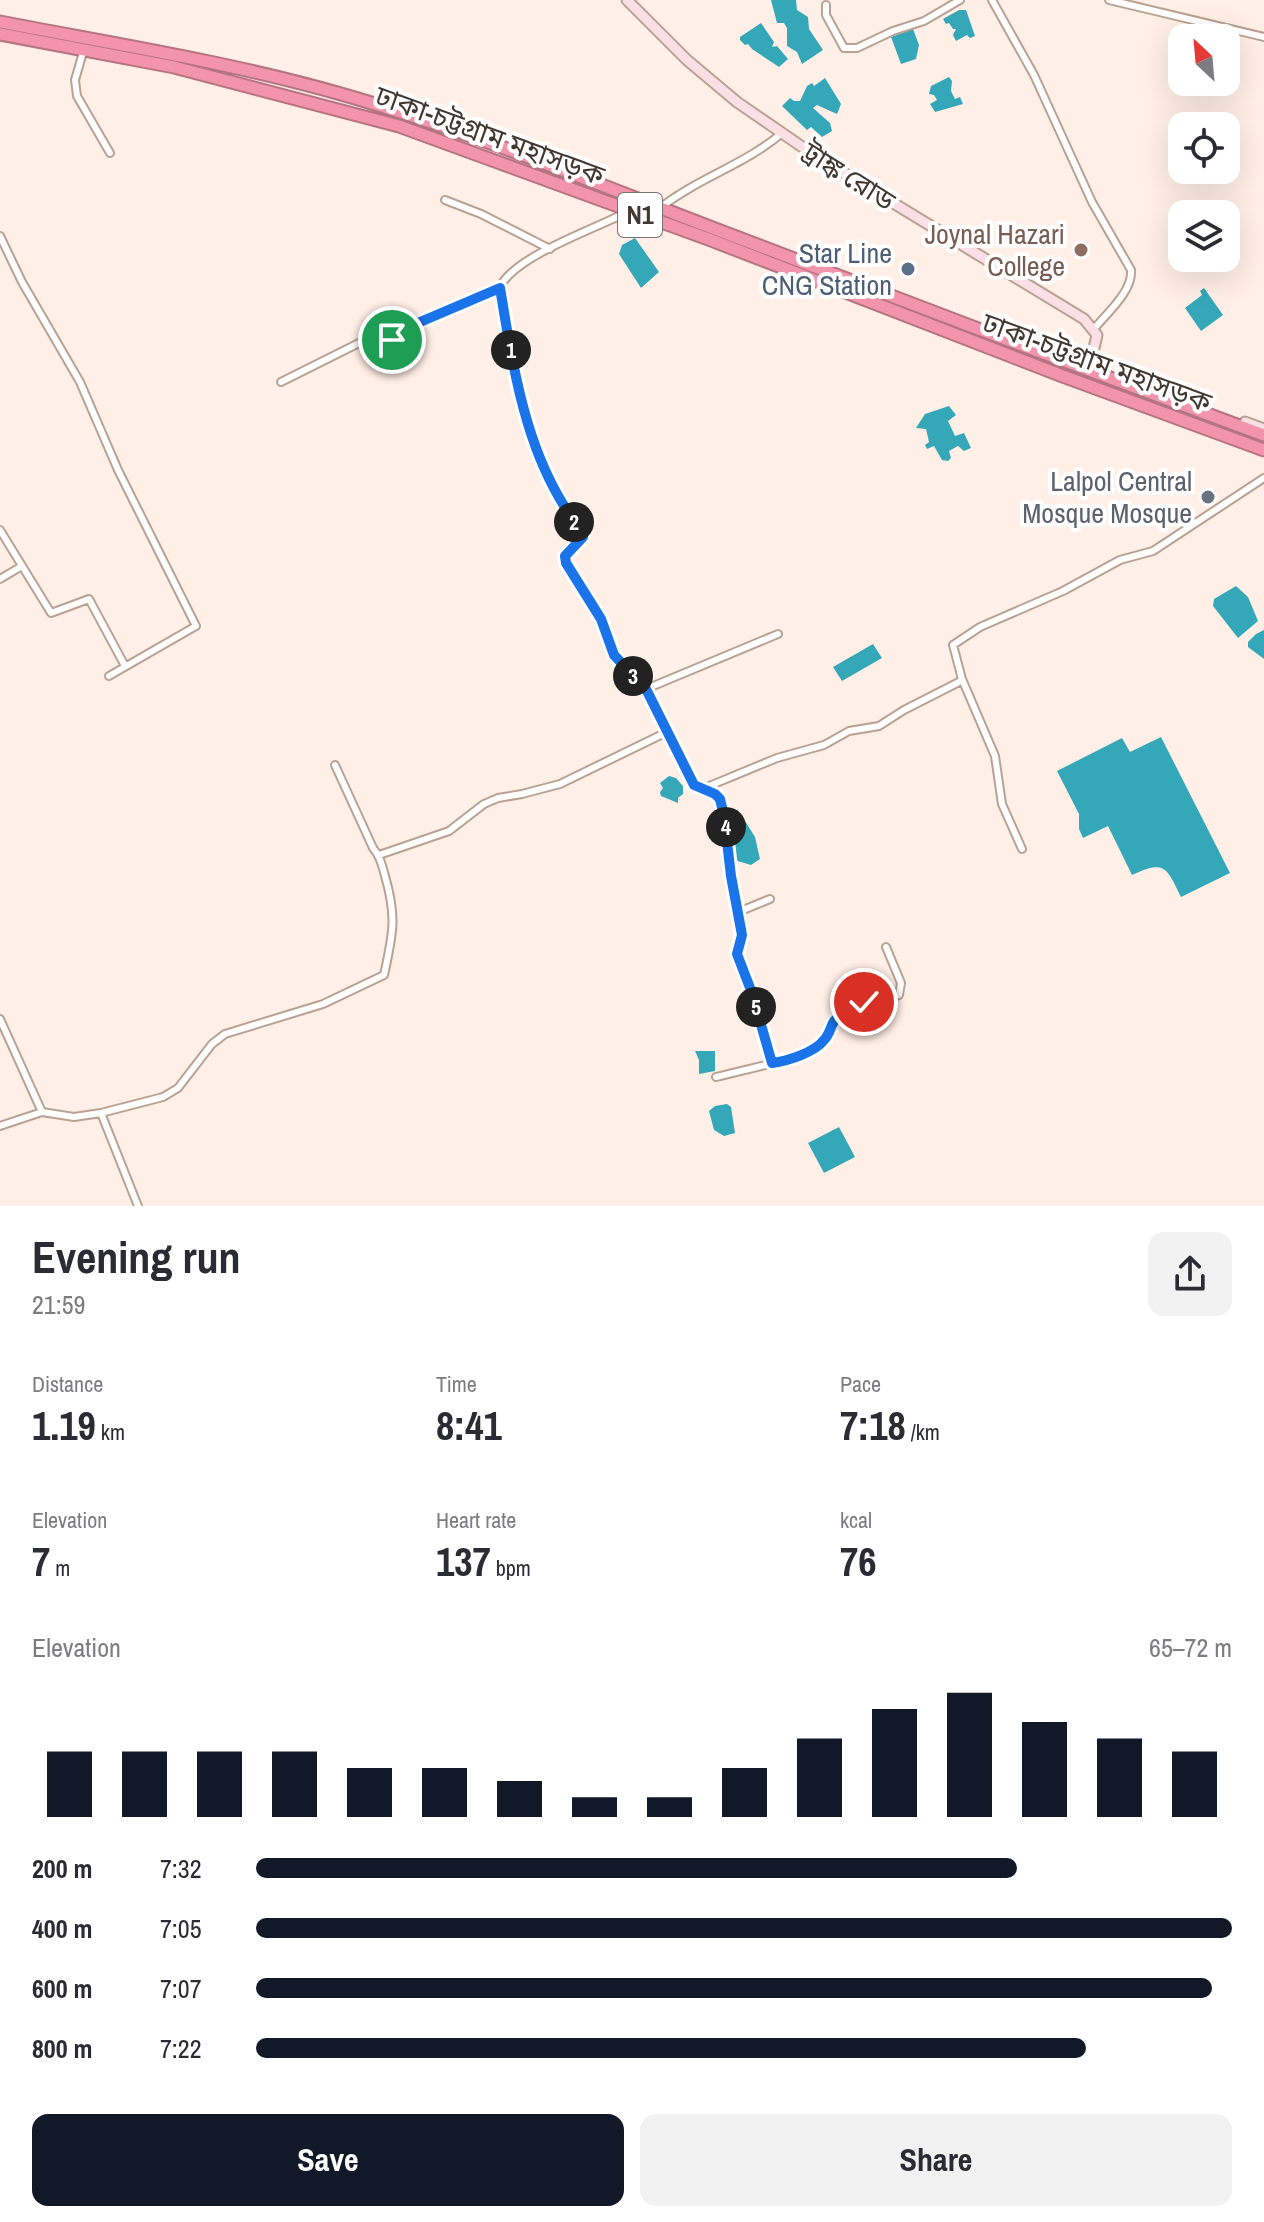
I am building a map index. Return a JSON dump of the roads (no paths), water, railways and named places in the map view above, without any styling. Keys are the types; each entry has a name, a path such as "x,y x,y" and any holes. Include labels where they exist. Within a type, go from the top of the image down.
{"highway":[{"name":"ঢাকা-চট্টগ্রাম মহাসড়ক","path":"0,22 241,69 338,93 444,127 1127,385 1264,432"},
{"name":"ঢাকা-চট্টগ্রাম মহাসড়ক","path":"0,34 223,79 386,122 625,209 1121,398 1222,433 1264,453"},
{"path":"983,345 991,340 987,331"},
{"path":"1005,354 1001,351 1001,344 1012,340"},
{"path":"1121,398 1127,385"}],"main road":[{"name":"ট্রাঙ্ক রোড","path":"627,0 687,60 737,102 976,256 1065,306 1094,329"},
{"path":"1089,370 1097,335 1094,329"}],"street":[{"path":"826,5 826,15 844,48 857,48 924,21 960,0"},
{"path":"992,0 1034,75 1092,202 1131,270 1132,278 1119,299 1094,329"},
{"path":"1109,0 1264,37"},
{"path":"84,49 75,80 77,96 110,153"},
{"path":"660,208 708,176 765,147 782,133"},
{"path":"445,200 481,214 550,249"},
{"path":"625,209 619,216 562,241 517,270 503,281 500,288 515,374 545,474 562,506 583,532 583,537 565,556 566,563 601,619 614,655 646,689 694,785 720,799 742,935 737,954 772,1063"},
{"path":"0,236 22,282 80,382 118,470 196,626 109,676"},
{"path":"281,382 365,340 382,336 392,340 406,328 500,288"},
{"path":"1022,849 999,793 995,756 962,679 953,645 980,627 1063,591 1127,557 1153,551 1264,478"},
{"path":"0,530 51,613 89,599 125,666"},
{"path":"0,579 22,566"},
{"path":"646,689 778,634"},
{"path":"702,789 777,758 824,745 849,731 879,726 962,679"},
{"path":"379,855 449,831 484,804 498,798 560,784 667,732"},
{"path":"0,1126 42,1112 74,1117 163,1097 178,1088 212,1044 225,1034 323,1004 384,975 394,930 393,904 379,855 335,765"},
{"path":"738,912 770,899"},
{"path":"716,1077 785,1061 820,1045 835,1019 845,1011 864,1002 899,995 901,983 886,947"},
{"path":"0,1019 42,1112"},
{"path":"101,1113 138,1206"}],"water":[{"path":"771,0 796,0 797,10 808,17 809,29 823,50 802,64 797,52 787,46 787,28 784,23 777,23"},
{"path":"959,10 966,10 975,36 970,38 967,35 956,41 953,35 956,29 943,19"},
{"path":"761,23 774,42 772,47 777,46 788,59 779,67 740,40"},
{"path":"913,29 919,45 916,59 901,64 891,37"},
{"path":"949,77 955,99 960,97 963,104 935,112 930,104 937,100 929,94 931,86"},
{"path":"825,78 841,104 837,114 817,105 813,108 830,123 832,131 822,137 811,127 807,130 782,106 790,98 800,101 807,86 812,83 814,86"},
{"path":"635,238 659,272 641,288 619,254 622,245"},
{"path":"1204,288 1223,315 1201,331 1185,308 1202,295 1200,291"},
{"path":"949,406 956,415 948,421 955,436 964,433 971,448 964,451 958,446 949,451 951,458 948,461 942,460 934,446 927,449 926,429 916,428 925,414"},
{"path":"1236,586 1248,597 1258,621 1238,638 1213,606 1214,599"},
{"path":"1264,630 1264,659 1248,647 1248,642"},
{"path":"873,644 882,658 842,681 833,667"},
{"path":"1161,737 1230,873 1181,897 1164,869 1152,868 1132,875 1108,826 1083,838 1079,829 1079,814 1057,771 1122,738 1130,752"},
{"path":"669,776 676,778 683,786 678,803 661,796 663,788 660,783"},
{"path":"745,821 755,837 760,859 751,865 734,860 731,829"},
{"path":"695,1051 715,1051 715,1071 699,1074"},
{"path":"727,1104 731,1107 735,1133 724,1136 714,1130 709,1111 715,1106"},
{"path":"839,1127 855,1157 824,1173 808,1143"}],"place":[{"name":"Joynal Hazari College","path":"1081,250"},
{"name":"Star Line CNG Station","path":"908,269"},
{"name":"Lalpol Central Mosque Mosque","path":"1208,497"}]}
